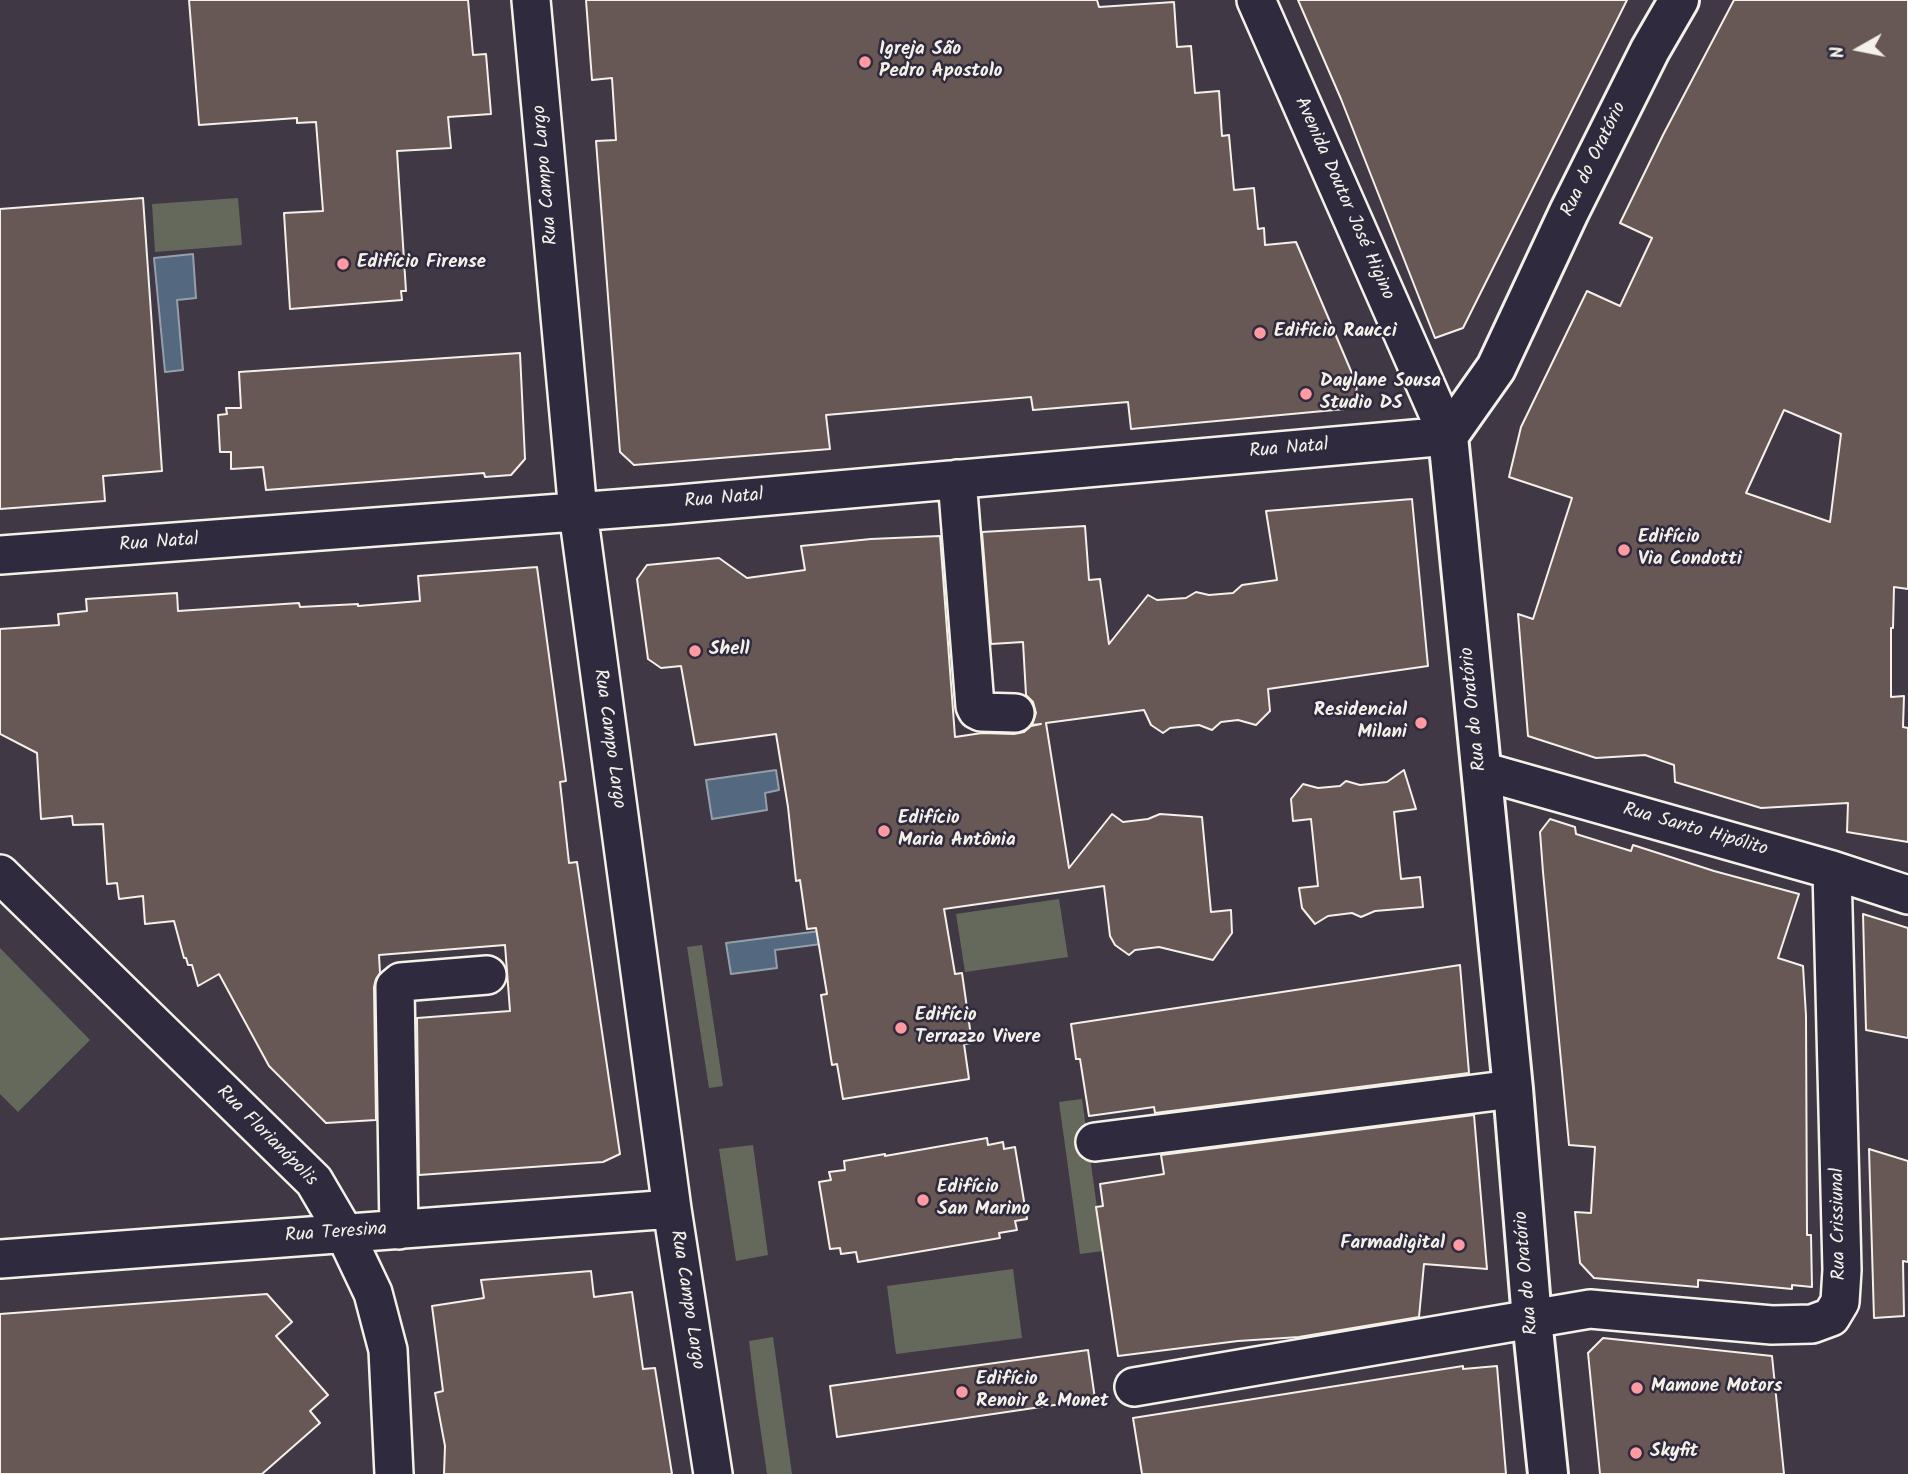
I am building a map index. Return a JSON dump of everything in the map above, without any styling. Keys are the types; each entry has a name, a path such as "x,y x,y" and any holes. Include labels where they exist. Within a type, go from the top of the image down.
{"street":[{"name":"Rua Campo Largo","path":"531,0 578,512 672,1209 713,1474"},
{"name":"Avenida Doutor José Higino","path":"1255,0 1448,436"},
{"name":"Rua do Oratório","path":"1548,1474 1448,436 1496,368 1575,200 1650,50 1679,0"},
{"name":"Rua Natal","path":"0,555 578,512 1448,436"},
{"path":"957,479 975,706 981,712 1015,713"},
{"name":"Rua Santo Hipólito","path":"1482,771 1832,870 1908,895"},
{"name":"Rua Crissiunal","path":"1532,1319 1590,1309 1772,1325 1812,1324 1831,1317 1840,1302 1842,1270 1832,870"},
{"name":"Rua Florianópolis","path":"0,874 314,1181 345,1234 373,1293 388,1350 394,1474"},
{"path":"400,1230 395,988 401,982 488,975"},
{"path":"1095,1142 1513,1089"},
{"name":"Rua Teresina","path":"0,1259 672,1209"},
{"path":"1134,1387 1532,1319"}],"green space":[{"path":"238,198 242,245 155,252 152,204"},
{"path":"1059,899 1068,957 965,972 956,914"},
{"path":"702,945 723,1086 709,1088 687,947"},
{"path":"0,948 90,1040 18,1112 0,1094"},
{"path":"1082,1099 1103,1251 1080,1254 1059,1102"},
{"path":"753,1145 768,1255 736,1261 719,1149"},
{"path":"1013,1269 1022,1338 896,1354 887,1286"},
{"path":"773,1337 792,1474 767,1474 756,1398 749,1341"}],"water":[{"path":"193,254 196,298 177,300 183,370 165,372 154,258"},
{"path":"776,770 779,790 765,793 767,810 712,819 706,780"},
{"path":"859,926 860,939 775,950 777,968 731,974 726,943"}],"building":[{"path":"189,0 468,0 473,55 486,54 491,114 448,117 451,148 397,151 406,291 401,291 402,300 290,309 284,213 323,211 316,122 297,123 297,118 199,125"},
{"path":"586,0 1097,0 1099,7 1174,2 1177,47 1191,46 1195,93 1219,91 1222,136 1229,135 1234,190 1254,188 1258,229 1264,228 1265,245 1296,242 1357,385 1356,395 1345,409 1131,429 1128,402 1033,410 1031,397 826,415 830,449 634,465 620,452 596,141 616,140 612,78 592,80"},
{"path":"1298,0 1627,0 1463,328 1435,338 1341,99"},
{"path":"1734,0 1908,0 1908,589 1894,587 1891,697 1904,696 1903,727 1908,728 1908,842 1847,832 1848,803 1761,808 1675,782 1674,765 1645,755 1596,758 1528,736 1518,614 1533,619 1572,498 1509,477 1521,427 1587,291 1620,306 1652,238 1620,223","holes":["1784,410 1841,434 1830,522 1746,493"]},
{"path":"143,198 162,471 103,476 105,501 0,509 0,209"},
{"path":"520,353 525,459 511,475 485,477 484,473 266,490 263,467 231,469 231,452 220,452 218,415 227,414 226,408 241,408 239,372"},
{"path":"1412,499 1428,666 1268,689 1270,711 1256,725 1238,720 1221,722 1212,730 1199,725 1170,728 1163,733 1151,725 1144,710 1046,723 1069,868 1112,814 1123,822 1148,819 1160,814 1202,817 1211,912 1231,910 1232,933 1213,960 1159,947 1135,950 1129,955 1115,945 1110,936 1104,886 944,909 955,974 962,973 972,1043 964,1044 969,1079 843,1099 837,1064 832,1065 821,995 827,994 816,928 807,929 800,880 796,881 776,734 695,745 681,666 661,668 648,659 637,579 647,565 719,558 747,578 805,570 801,546 940,536 955,737 982,733 1014,734 1041,724 1032,725 1036,713 1033,702 1026,695 1023,642 991,644 982,532 1085,526 1089,580 1100,579 1109,644 1148,595 1157,600 1186,598 1196,592 1209,595 1233,593 1242,585 1277,580 1266,511"},
{"path":"537,567 566,781 560,782 569,863 577,862 620,1154 603,1162 419,1175 417,1018 510,1011 505,945 379,955 380,973 374,987 376,1120 326,1123 269,1066 219,974 198,986 192,965 188,965 184,958 174,921 145,924 143,896 119,899 117,883 107,884 103,824 73,825 72,816 41,819 37,753 0,734 0,629 59,625 58,614 87,611 86,599 177,593 178,611 299,603 300,607 420,601 418,576"},
{"path":"1404,770 1416,809 1394,812 1401,879 1420,877 1423,907 1375,911 1361,917 1352,913 1328,916 1315,924 1302,908 1299,888 1318,886 1311,819 1293,821 1291,799 1303,784 1318,788 1340,786 1346,781 1360,785 1387,782"},
{"path":"1550,819 1575,827 1576,834 1631,851 1633,845 1799,894 1778,958 1803,966 1806,1016 1807,1235 1811,1235 1812,1287 1792,1285 1792,1289 1698,1280 1698,1287 1594,1278 1580,1263 1575,1212 1591,1213 1595,1147 1569,1145 1540,832"},
{"path":"1863,914 1908,928 1908,1038 1866,1030"},
{"path":"1460,965 1469,1073 1155,1113 1154,1107 1089,1116 1080,1059 1076,1059 1071,1024"},
{"path":"1474,1115 1487,1269 1424,1264 1419,1317 1299,1337 1238,1341 1118,1356 1096,1207 1103,1206 1100,1184 1164,1174 1161,1155"},
{"name":"Edifício San Marino","path":"987,1138 988,1145 1003,1142 1004,1149 1015,1147 1027,1219 1015,1221 1017,1230 999,1233 1000,1238 858,1262 856,1252 841,1254 840,1248 830,1249 819,1182 831,1180 829,1172 845,1170 844,1161"},
{"path":"1869,1149 1908,1161 1908,1262 1903,1261 1904,1316 1874,1318"},
{"path":"591,1271 594,1297 632,1292 643,1369 655,1368 672,1474 444,1474 445,1446 435,1393 443,1391 432,1306 484,1298 481,1280"},
{"path":"267,1294 292,1322 276,1336 328,1395 310,1411 320,1423 262,1474 0,1474 0,1314"},
{"path":"1603,1338 1772,1356 1784,1474 1600,1474 1588,1353"},
{"name":"Edifício Renoir & Monet","path":"1088,1350 1095,1399 837,1437 830,1386"},
{"path":"1463,1366 1463,1369 1497,1366 1506,1474 1142,1474 1133,1418"}],"place":[{"name":"Igreja São Pedro Apostolo","path":"865,62"},
{"name":"Edifício Firense","path":"343,264"},
{"name":"Edifício Raucci","path":"1260,333"},
{"name":"Daylane Sousa Studio DS","path":"1306,394"},
{"name":"Edifício Via Condotti","path":"1624,550"},
{"name":"Shell","path":"695,651"},
{"name":"Residencial Milani","path":"1421,723"},
{"name":"Edifício Maria Antônia","path":"884,831"},
{"name":"Edifício Terrazzo Vivere","path":"901,1028"},
{"name":"Edifício San Marino","path":"923,1200"},
{"name":"Farmadigital","path":"1459,1245"},
{"name":"Mamone Motors","path":"1637,1388"},
{"name":"Edifício Renoir & Monet","path":"962,1392"},
{"name":"Skyfit","path":"1636,1453"}]}
